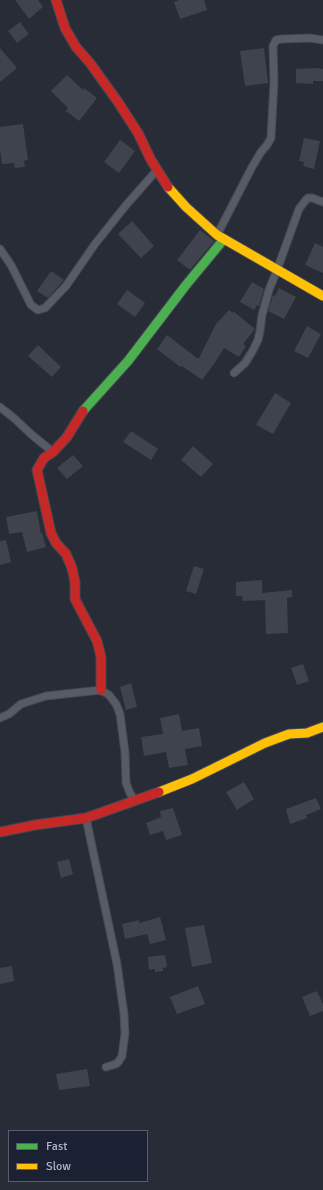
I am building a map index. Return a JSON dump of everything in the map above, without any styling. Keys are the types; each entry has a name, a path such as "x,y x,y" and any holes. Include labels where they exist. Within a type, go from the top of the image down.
{"street":[{"path":"56,0 65,28 76,46 90,62 118,102 138,133 166,184 186,207 206,226 221,237 323,296"},
{"path":"101,690 101,657 96,641 76,599 72,568 66,554 56,543 51,533 38,470 44,458 53,452 67,437 85,408 128,361 221,237 252,167 271,138 274,82 273,46 276,40 310,38 323,40"},
{"path":"0,249 11,265 31,305 38,310 45,308 66,286 95,244 157,170"},
{"path":"234,373 245,363 258,340 262,315 269,290 299,209 308,198 323,202"},
{"path":"0,407 53,452"},
{"path":"0,718 9,714 21,704 46,696 101,690 109,695 116,704 120,714 125,752 126,782 135,801"},
{"path":"0,832 35,825 86,818 192,779 266,743 289,734 307,733 323,727"},
{"path":"86,818 117,964 126,1033 119,1061 116,1064 106,1067"}],"building":[{"path":"15,0 38,0 43,7 29,19"},
{"path":"179,0 204,0 207,10 180,19 174,2"},
{"path":"20,22 29,34 17,43 8,31"},
{"path":"0,48 17,68 0,82"},
{"path":"264,48 268,83 245,86 240,51"},
{"path":"296,69 323,69 323,81 313,81 313,84 296,83"},
{"path":"67,75 83,90 84,88 97,98 79,121 66,111 68,108 51,91"},
{"path":"23,124 28,160 24,161 25,167 15,168 14,163 2,164 0,150 0,127"},
{"path":"304,138 320,141 314,169 303,166 304,162 299,161"},
{"path":"120,140 135,151 119,173 104,162"},
{"path":"132,221 154,246 141,258 118,234"},
{"path":"200,230 214,241 190,270 177,260"},
{"path":"315,243 323,247 323,273 305,265"},
{"path":"51,271 64,280 48,298 37,291"},
{"path":"252,282 264,289 259,306 257,305 254,310 240,302"},
{"path":"279,288 296,297 284,319 268,311 273,295 275,296"},
{"path":"127,290 145,303 135,317 117,304"},
{"path":"229,310 233,313 233,311 255,329 243,344 246,346 239,357 224,348 202,380 182,366 180,367 157,349 167,335 199,358 216,324"},
{"path":"307,326 321,334 308,358 294,351"},
{"path":"38,345 61,367 52,377 28,356"},
{"path":"275,393 291,403 273,434 256,425"},
{"path":"131,431 158,449 151,460 123,442"},
{"path":"193,446 213,464 201,477 181,460"},
{"path":"73,455 83,466 67,479 57,468"},
{"path":"37,511 41,534 42,533 46,547 27,552 22,532 9,534 6,517"},
{"path":"6,540 11,562 0,565 0,541"},
{"path":"194,566 204,569 196,594 186,591"},
{"path":"262,580 262,593 292,590 292,597 287,598 288,633 266,634 265,600 243,601 242,596 236,596 236,582"},
{"path":"303,664 309,681 297,685 291,668"},
{"path":"131,683 137,707 126,710 120,687"},
{"path":"179,714 182,731 199,728 202,746 185,749 188,765 169,768 166,752 144,756 141,737 163,734 160,718"},
{"path":"244,782 254,799 237,810 226,792"},
{"path":"316,798 321,809 306,815 307,818 290,824 286,809"},
{"path":"173,808 182,835 166,840 163,831 150,835 146,823 161,817 160,811"},
{"path":"69,859 73,874 61,878 57,862"},
{"path":"160,917 166,940 150,944 147,934 125,939 122,924 139,920 139,923"},
{"path":"204,925 212,963 192,967 185,928"},
{"path":"165,955 167,967 163,968 163,971 155,972 155,969 149,970 148,957"},
{"path":"12,966 14,981 0,984 0,968"},
{"path":"198,986 205,1004 177,1014 170,997"},
{"path":"317,991 323,1004 323,1011 310,1016 302,997"},
{"path":"87,1069 90,1086 59,1090 56,1074"}],"traffic: fast":[{"path":"83,411 128,361 186,285 224,239"}],"traffic: slow":[{"path":"168,187 186,207 217,235 323,296"},
{"path":"159,792 192,779 265,743 289,734 307,733 323,727"}],"traffic: jam":[{"path":"56,0 65,28 76,47 90,63 118,102 138,133 151,160 168,187"},
{"path":"83,411 67,437 53,452 44,458 37,470 51,533 56,543 66,554 72,568 75,582 75,599 97,641 101,657 101,690"},
{"path":"0,832 35,825 86,818 159,792"}]}
